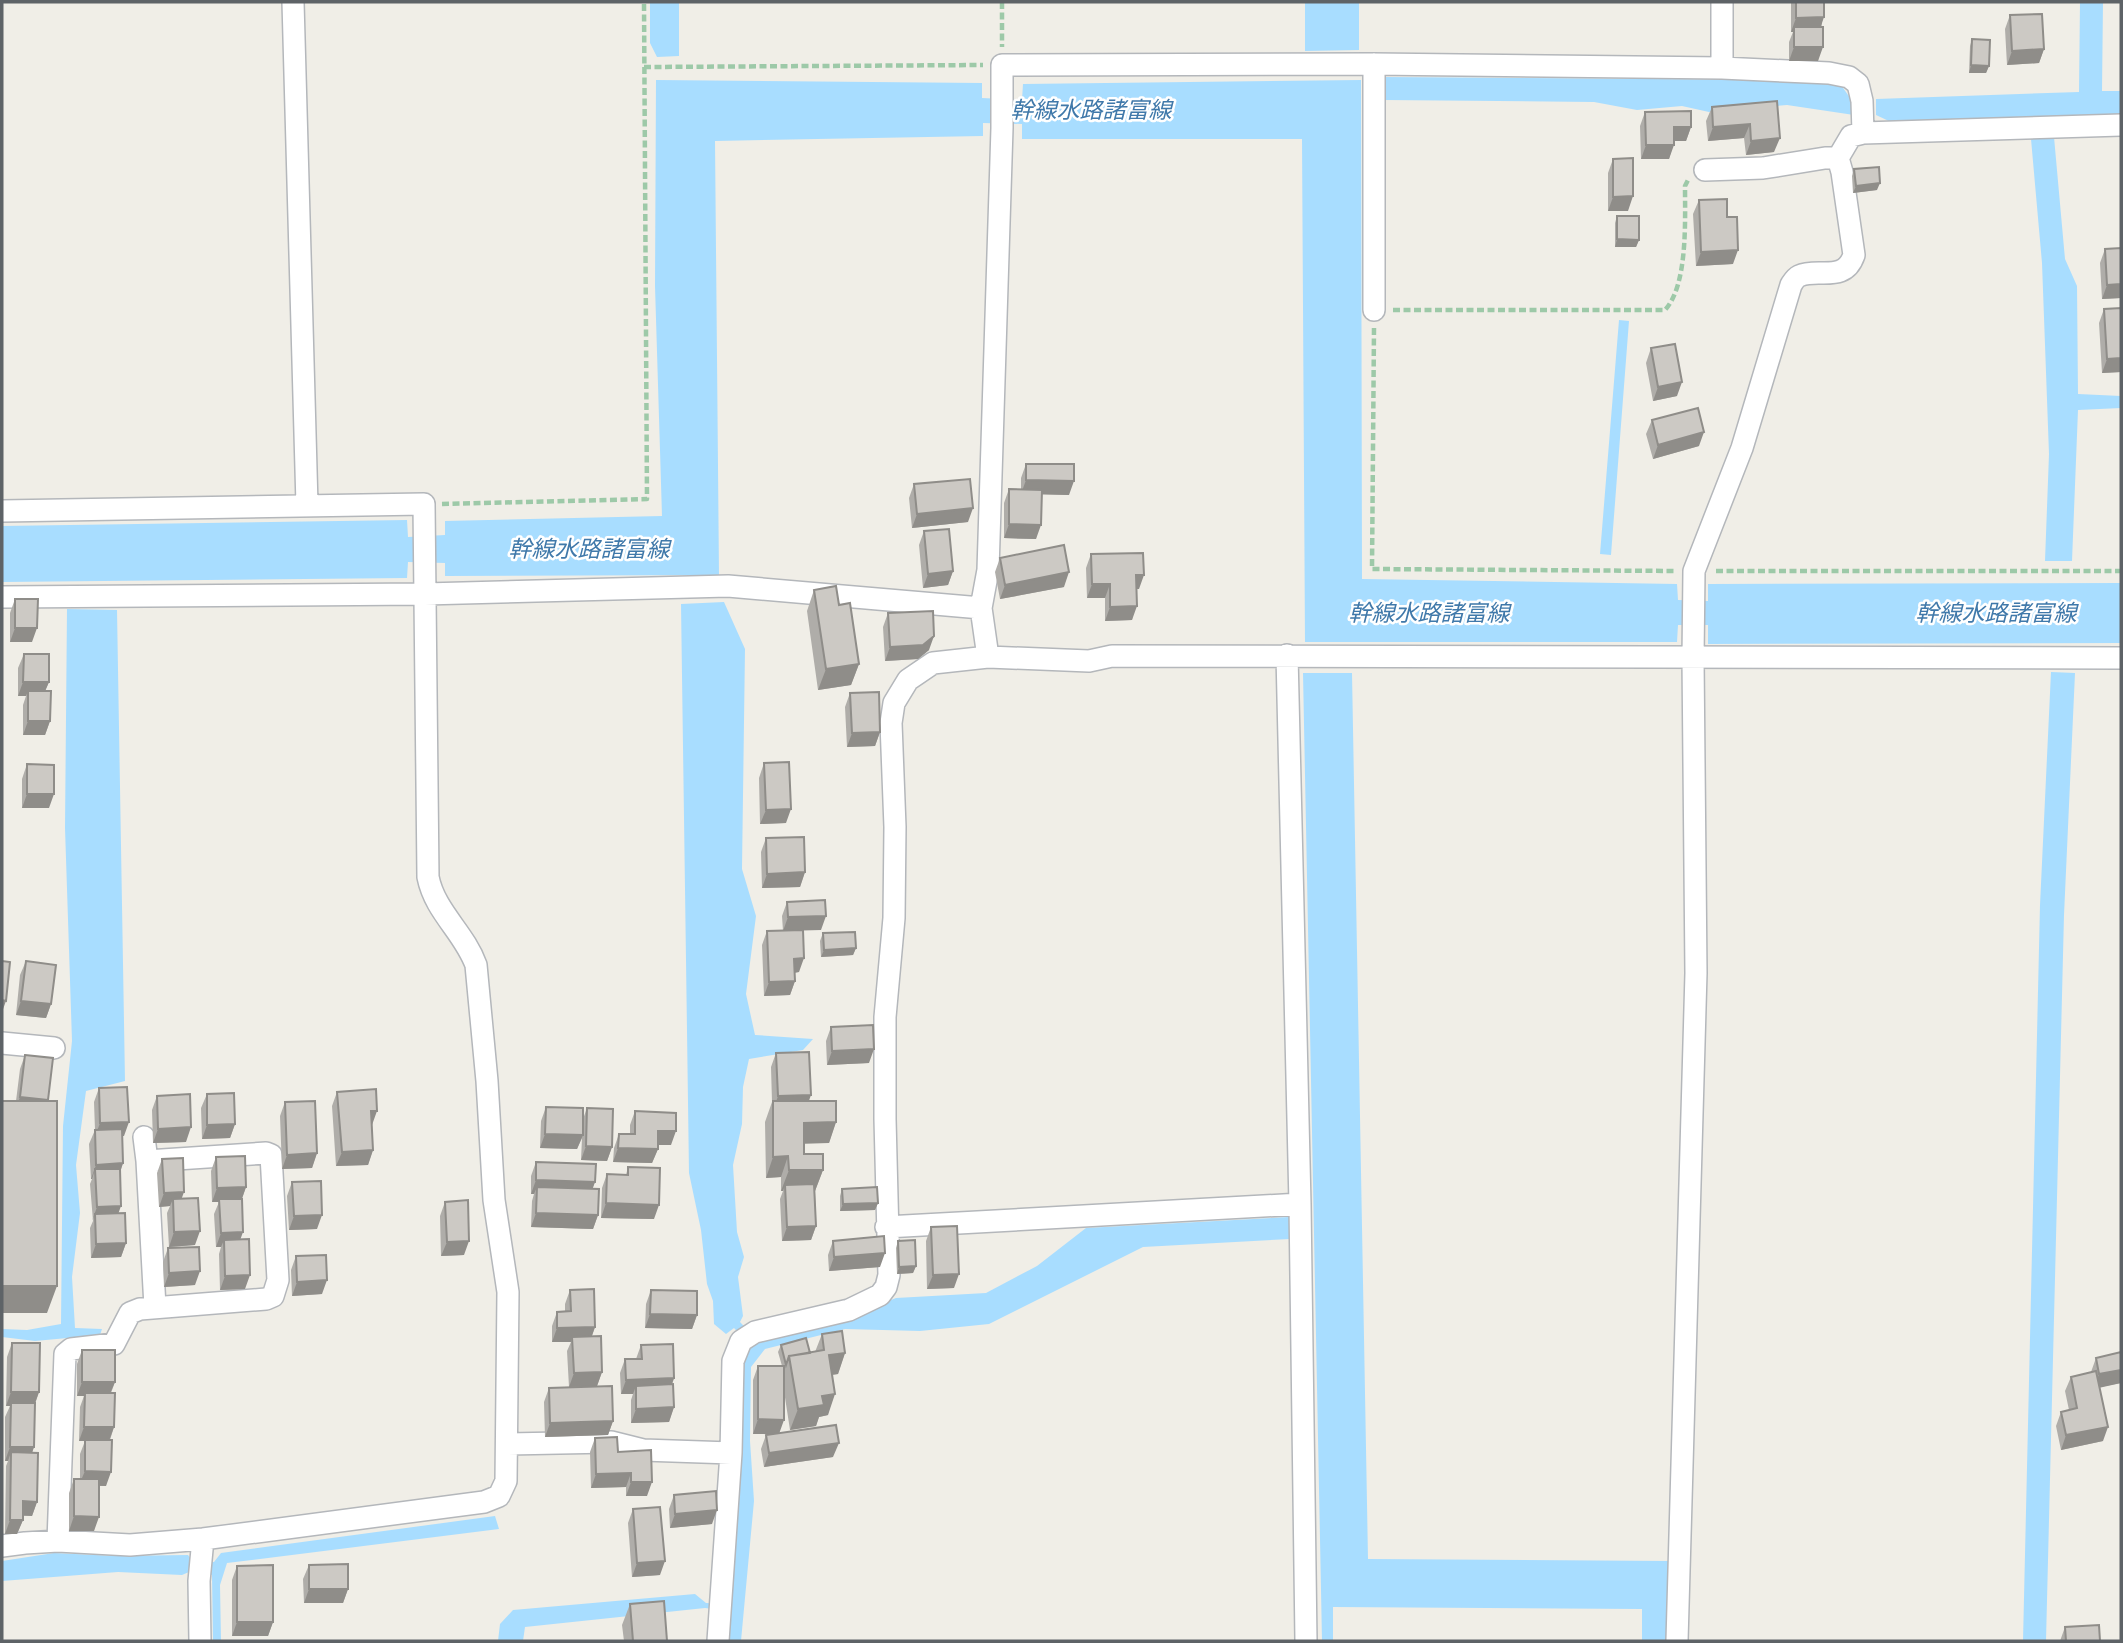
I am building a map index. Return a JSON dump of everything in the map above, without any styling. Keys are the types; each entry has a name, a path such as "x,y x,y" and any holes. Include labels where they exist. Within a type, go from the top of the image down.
{"street":[{"path":"293,2 307,505"},
{"path":"1722,2 1722,68"},
{"path":"1374,64 1374,310"},
{"path":"988,657 981,608 988,570 1002,65 1374,64 1722,68 1829,74 1849,77 1857,84 1863,117 1838,158 1854,255 1851,265 1842,271 1799,276 1791,285 1742,448 1694,571 1696,973 1677,1641"},
{"path":"1863,117 2121,125"},
{"path":"1705,170 1763,168 1838,158"},
{"path":"2,511 424,504 428,877 431,892 469,947 476,965 487,1081 494,1200 508,1292 508,1444 506,1481 499,1496 484,1502 203,1539 130,1545 58,1541 2,1546"},
{"path":"2,597 425,594 729,586 981,608"},
{"path":"1287,655 1300,1204 1306,1641"},
{"path":"718,1641 731,1453 733,1361 748,1337 849,1310 880,1295 889,1276 885,1017 894,918 895,827 891,723 894,703 908,680 933,663 988,657 1089,661 1112,656 1287,655 2121,658"},
{"path":"2,1043 54,1048"},
{"path":"144,1137 155,1307"},
{"path":"58,1541 65,1354 71,1349 114,1344 130,1313 155,1307 266,1299 273,1296 278,1280 271,1155 266,1153 147,1161"},
{"path":"887,1227 1300,1204"},
{"path":"508,1444 611,1442 643,1450 731,1453"},
{"path":"200,1641 203,1539"}],"path":[{"path":"424,504 647,499 644,2"},
{"path":"644,67 1002,65 1002,2"},
{"path":"1705,170 1690,177 1685,186 1686,242 1674,300 1665,310 1374,310 1372,569 2121,571"}],"water":[{"path":"650,2 679,2 679,56 657,57 650,43"},
{"path":"1305,2 1359,2 1359,50 1305,51"},
{"path":"2080,2 2103,2 2102,91 2121,91 2121,114 1891,122 1876,115 1876,99 2079,92"},
{"path":"1384,77 1775,80 1841,85 1853,102 1854,115 1787,105 1709,112 1682,106 1637,110 1594,102 1384,100"},
{"name":"幹線水路諸富線","path":"656,80 982,83 982,98 1022,100 1023,84 1361,80 1362,579 1677,584 1678,600 1708,601 1708,584 2121,583 2121,643 1708,644 1708,625 1678,625 1677,642 1305,642 1302,139 1022,139 1022,124 983,123 983,136 715,141 719,575 445,576 445,563 408,562 407,578 2,582 2,526 407,520 408,537 445,535 445,521 662,516 655,286"},
{"path":"2054,137 2065,259 2077,286 2078,394 2121,396 2121,408 2078,410 2072,561 2045,561 2049,454 2042,263 2031,139"},
{"path":"1619,320 1629,321 1611,555 1600,554"},
{"path":"724,602 745,649 742,869 756,916 746,994 755,1035 813,1039 803,1050 749,1059 743,1087 742,1124 733,1165 737,1232 744,1257 738,1277 743,1316 740,1322 757,1340 844,1319 896,1298 986,1293 1037,1266 1086,1228 1289,1217 1290,1239 1143,1247 989,1324 920,1331 845,1329 765,1349 751,1367 750,1441 754,1501 741,1641 727,1641 729,1611 705,1608 525,1627 523,1641 498,1641 500,1624 513,1610 695,1594 706,1603 730,1604 743,1357 750,1345 734,1328 726,1334 714,1324 713,1301 707,1284 701,1230 689,1173 681,604"},
{"path":"67,609 117,610 125,1081 86,1091 76,1165 80,1213 72,1277 75,1328 102,1329 100,1335 35,1341 2,1337 2,1329 27,1330 61,1324 63,1126 72,1041 65,828"},
{"path":"2051,672 2075,673 2064,915 2046,1641 2023,1641 2040,905"},
{"path":"1303,673 1352,673 1368,1559 1671,1561 1668,1641 1642,1641 1642,1609 1333,1607 1333,1641 1322,1641"},
{"path":"495,1516 499,1529 227,1563 220,1585 221,1641 213,1641 212,1575 189,1572 182,1575 118,1572 2,1581 2,1561 54,1553 188,1555 193,1562 214,1562 221,1553"}],"building":[{"path":"1796,2 1824,2 1824,17 1796,18"},
{"path":"2042,14 2044,49 2012,51 2010,15"},
{"path":"1794,27 1823,27 1823,47 1794,47"},
{"path":"1972,39 1990,40 1989,66 1971,65"},
{"path":"1777,101 1780,138 1751,141 1750,124 1713,127 1712,107"},
{"path":"1691,111 1691,127 1674,127 1674,145 1646,145 1645,112"},
{"path":"1633,158 1633,196 1613,197 1613,159"},
{"path":"1879,167 1880,183 1856,186 1854,169"},
{"path":"1727,199 1727,217 1737,217 1738,250 1701,252 1699,200"},
{"path":"1617,216 1639,216 1639,240 1617,239"},
{"path":"2121,248 2121,284 2107,285 2105,249"},
{"path":"2121,308 2121,358 2107,359 2104,309"},
{"path":"1675,344 1682,382 1658,387 1651,348"},
{"path":"1698,408 1704,432 1658,445 1652,420"},
{"path":"1026,464 1074,464 1074,481 1026,480"},
{"path":"970,479 973,508 917,514 914,484"},
{"path":"1009,489 1042,490 1041,525 1009,524"},
{"path":"949,529 953,571 928,574 924,531"},
{"path":"1064,545 1069,572 1005,585 1000,558"},
{"path":"1143,553 1144,575 1136,575 1137,606 1110,607 1110,584 1092,584 1091,554"},
{"path":"836,586 839,605 850,603 859,664 826,669 814,590"},
{"path":"15,599 38,599 37,628 15,628"},
{"path":"933,611 934,636 923,645 890,647 888,613"},
{"path":"24,654 49,654 49,682 23,682"},
{"path":"28,691 51,691 50,721 28,721"},
{"path":"879,692 880,732 852,733 850,693"},
{"path":"789,762 791,809 766,810 764,763"},
{"path":"27,764 54,765 54,794 27,794"},
{"path":"804,837 805,872 767,874 766,838"},
{"path":"825,900 826,916 788,917 787,902"},
{"path":"803,930 804,958 794,959 795,981 769,982 767,931"},
{"path":"855,932 856,948 824,950 823,933"},
{"path":"2,961 10,962 6,1001 2,1000"},
{"path":"26,961 56,965 51,1004 21,1001"},
{"path":"873,1025 874,1049 832,1051 831,1027"},
{"path":"809,1052 811,1095 778,1096 776,1053"},
{"path":"25,1055 53,1058 48,1100 20,1097"},
{"path":"127,1087 129,1122 100,1123 99,1088"},
{"path":"376,1089 377,1111 371,1111 373,1150 342,1152 337,1092"},
{"path":"234,1093 235,1124 207,1125 207,1094"},
{"path":"190,1094 191,1127 158,1129 157,1096"},
{"path":"2,1101 57,1101 57,1286 2,1286"},
{"path":"315,1101 317,1153 287,1155 285,1102"},
{"path":"773,1101 836,1101 836,1122 804,1123 804,1154 823,1154 823,1170 789,1170 788,1156 773,1157"},
{"path":"546,1107 583,1108 583,1135 545,1134"},
{"path":"587,1108 613,1109 612,1147 586,1146"},
{"path":"635,1111 676,1113 676,1131 658,1131 658,1149 618,1148 619,1134 635,1134"},
{"path":"122,1129 123,1163 96,1165 95,1130"},
{"path":"245,1156 246,1187 217,1188 216,1157"},
{"path":"183,1158 184,1192 164,1193 162,1159"},
{"path":"536,1162 596,1164 595,1182 536,1180"},
{"path":"628,1167 660,1168 659,1205 606,1203 607,1174 628,1175"},
{"path":"95,1169 120,1169 121,1206 97,1207"},
{"path":"321,1181 322,1215 294,1216 292,1182"},
{"path":"814,1184 816,1226 787,1227 785,1185"},
{"path":"537,1187 599,1189 598,1215 536,1213"},
{"path":"877,1187 878,1203 843,1204 842,1189"},
{"path":"198,1198 200,1231 174,1232 173,1199"},
{"path":"219,1199 242,1199 243,1232 221,1233"},
{"path":"468,1200 469,1241 447,1242 445,1202"},
{"path":"125,1213 126,1243 96,1244 95,1214"},
{"path":"957,1226 959,1274 933,1275 931,1227"},
{"path":"884,1236 885,1253 834,1257 833,1241"},
{"path":"249,1239 250,1275 225,1276 224,1240"},
{"path":"915,1240 916,1266 899,1267 898,1241"},
{"path":"199,1247 200,1271 169,1273 168,1248"},
{"path":"326,1255 327,1280 297,1282 296,1256"},
{"path":"594,1289 595,1327 557,1328 557,1312 571,1311 570,1290"},
{"path":"651,1290 697,1291 697,1315 650,1314"},
{"path":"842,1331 845,1353 829,1355 835,1394 822,1396 824,1405 798,1409 789,1356 824,1350 822,1334"},
{"path":"601,1336 602,1372 574,1373 572,1337"},
{"path":"806,1338 810,1353 789,1356 786,1365 781,1345"},
{"path":"12,1343 40,1343 39,1392 11,1392"},
{"path":"673,1344 674,1378 626,1380 625,1359 642,1359 641,1345"},
{"path":"82,1350 115,1350 115,1382 82,1382"},
{"path":"2121,1352 2121,1370 2099,1374 2096,1358"},
{"path":"758,1366 784,1366 784,1420 758,1419"},
{"path":"2096,1371 2108,1427 2066,1435 2061,1412 2077,1408 2071,1377"},
{"path":"673,1384 674,1407 636,1409 636,1386"},
{"path":"612,1386 613,1421 550,1423 549,1388"},
{"path":"85,1393 115,1393 114,1427 84,1427"},
{"path":"11,1403 35,1403 34,1447 10,1447"},
{"path":"836,1425 839,1443 769,1453 766,1435"},
{"path":"617,1437 618,1452 651,1450 652,1482 631,1482 631,1473 596,1474 595,1438"},
{"path":"85,1440 112,1440 111,1472 85,1471"},
{"path":"11,1452 38,1453 37,1502 23,1501 23,1520 10,1520"},
{"path":"74,1479 99,1479 99,1517 74,1516"},
{"path":"716,1491 717,1510 675,1514 674,1495"},
{"path":"660,1507 665,1561 637,1563 633,1509"},
{"path":"348,1564 348,1589 309,1589 309,1565"},
{"path":"273,1565 273,1622 237,1622 237,1566"},
{"path":"664,1601 667,1641 633,1641 630,1604"},
{"path":"2099,1625 2100,1641 2066,1641 2065,1627"}]}
